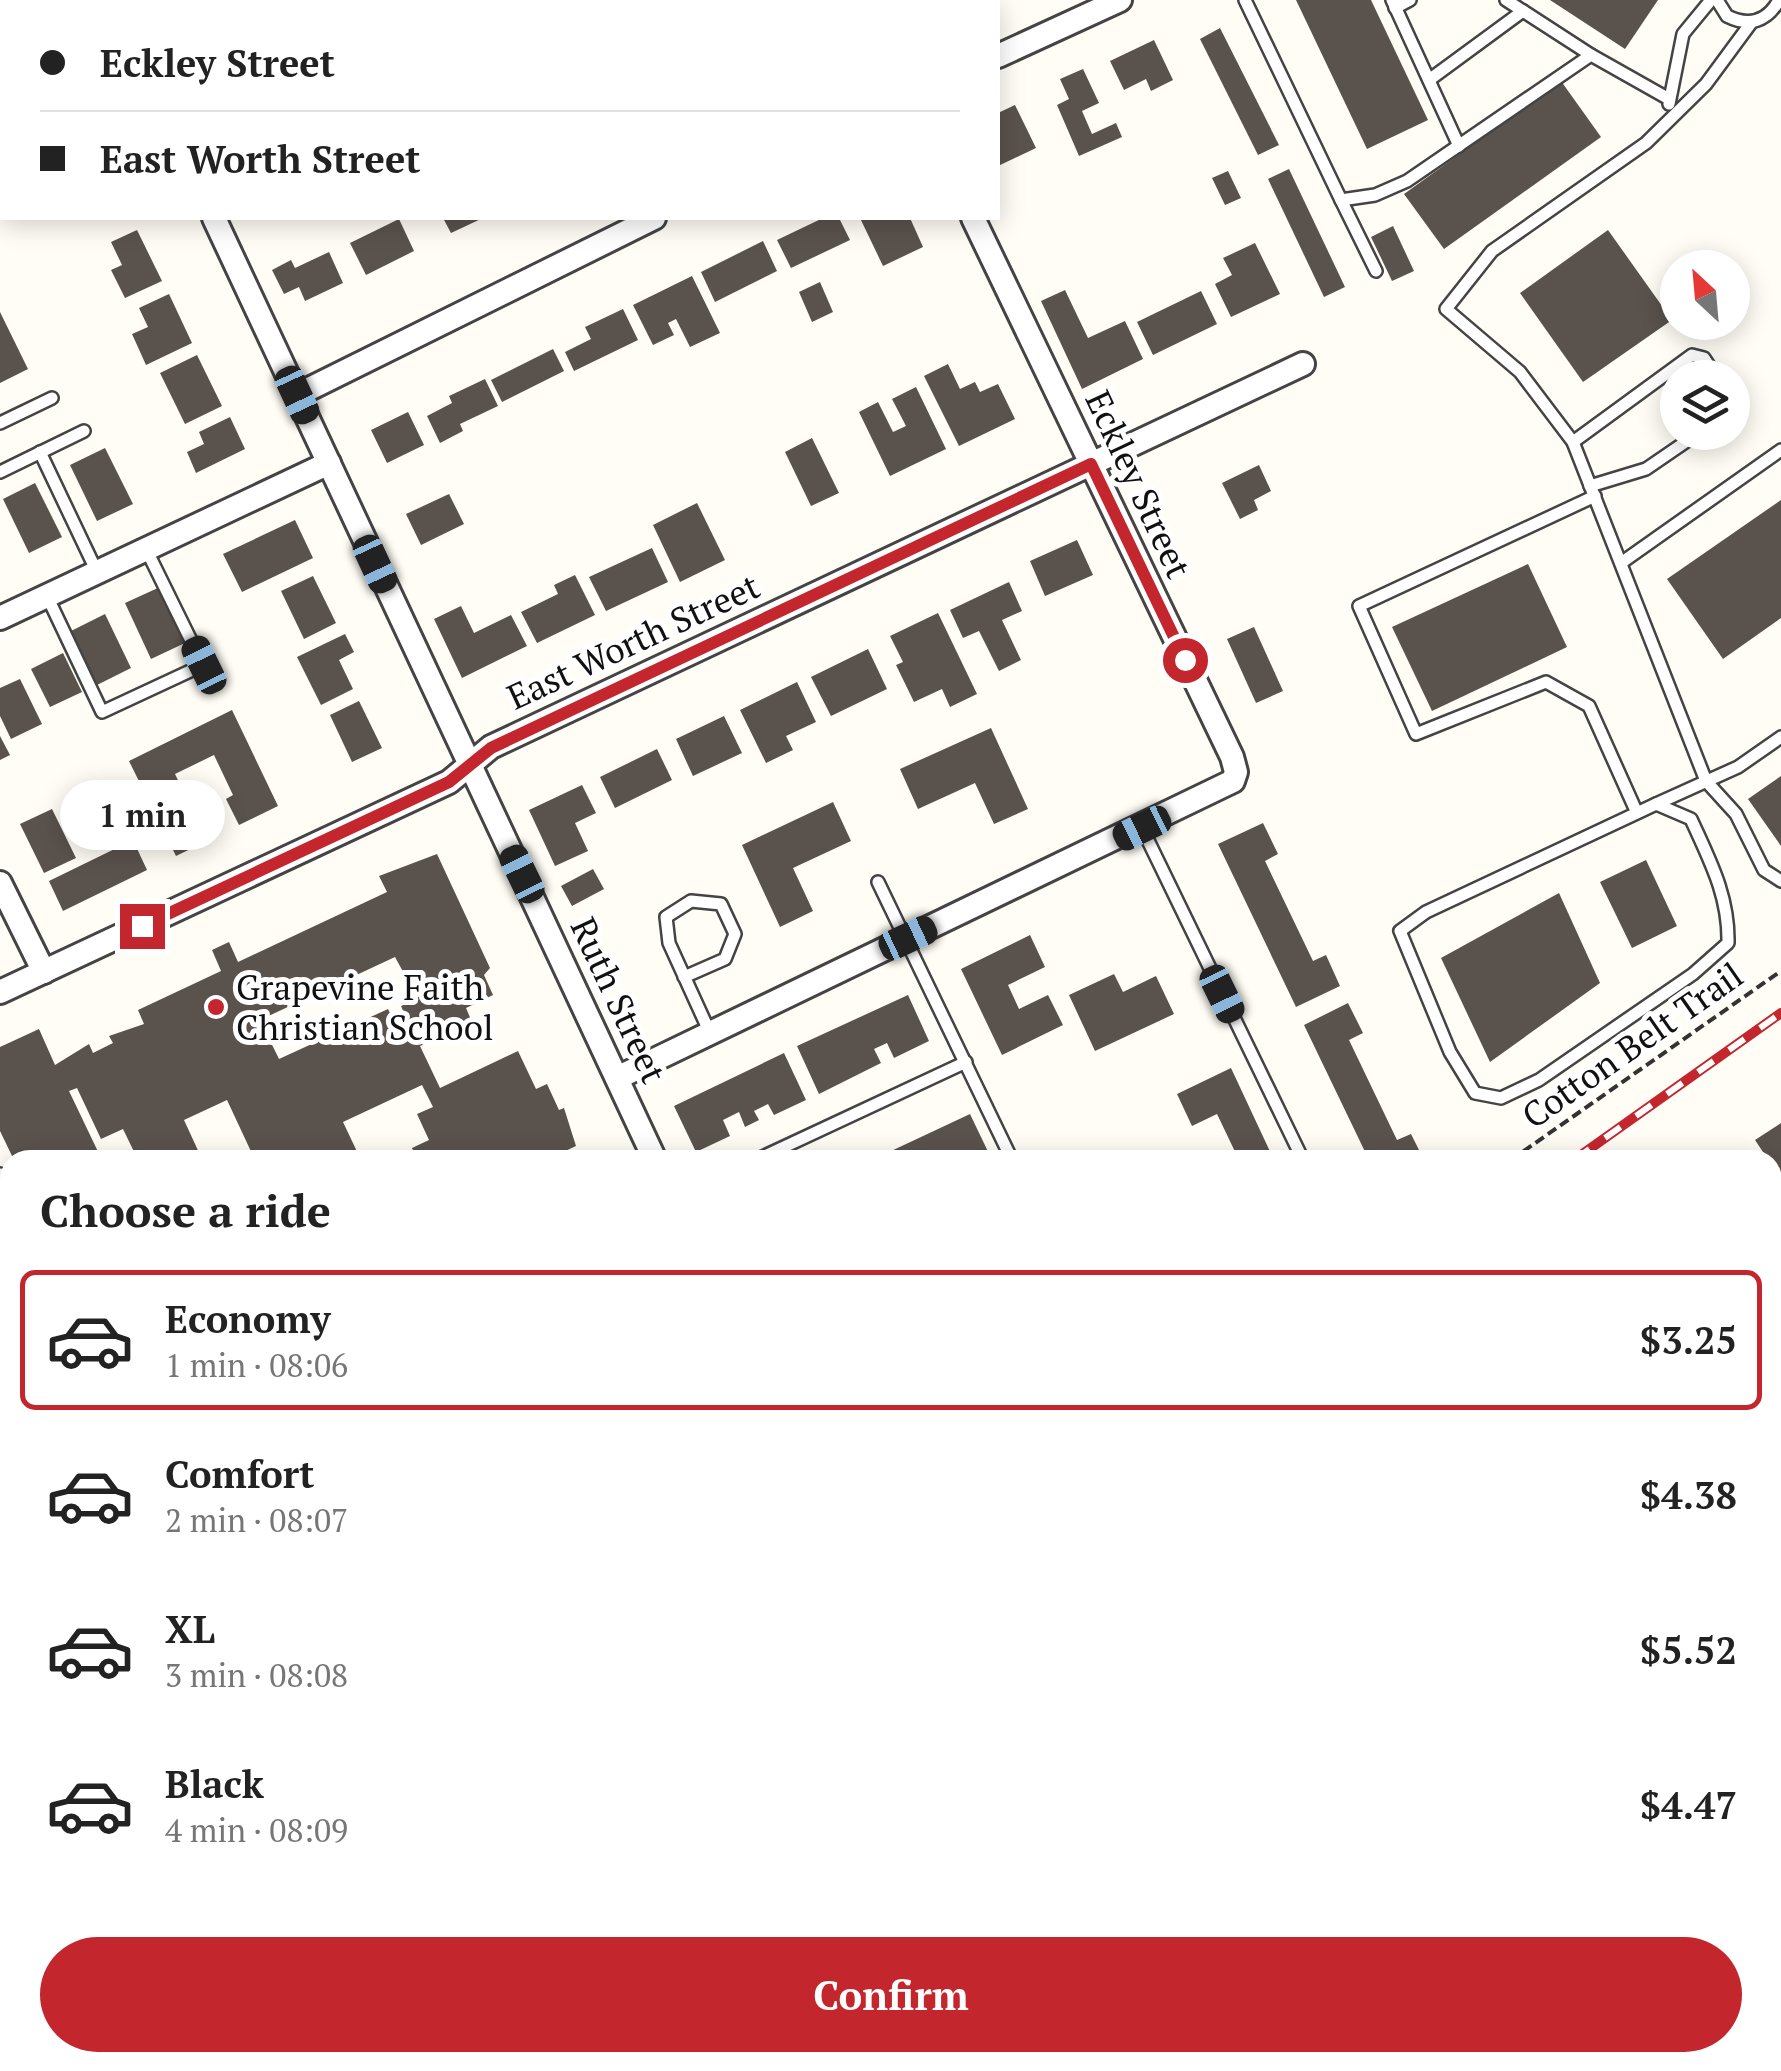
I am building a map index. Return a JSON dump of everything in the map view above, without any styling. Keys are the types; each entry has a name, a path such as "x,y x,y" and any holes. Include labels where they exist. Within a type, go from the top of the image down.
{"street":[{"path":"1000,55 1120,0"},
{"name":"Ruth Street","path":"215,220 651,1150"},
{"path":"297,395 650,220"},
{"name":"Eckley Street","path":"975,220 1236,772 1233,781 1142,828"},
{"name":"East Worth Street","path":"0,992 449,782 491,748 1304,364"},
{"path":"0,618 328,463"},
{"path":"617,1078 1142,828"},
{"path":"0,882 44,972"}],"lane":[{"path":"1245,0 1376,272"},
{"path":"1410,0 1394,4 1459,146"},
{"path":"1506,0 1591,55 1669,98"},
{"path":"1669,118 1669,98 1682,34 1714,0 1727,16 1751,22"},
{"path":"1778,10 1751,22 1706,84 1646,142 1492,251 1446,309 1520,372 1573,442 1706,781 1736,814 1764,870 1781,881"},
{"path":"1429,80 1524,11"},
{"path":"1340,200 1375,195 1408,181 1591,55"},
{"path":"1573,442 1660,378"},
{"path":"0,424 52,398"},
{"path":"0,472 84,431"},
{"path":"1637,813 1590,706 1546,682 1416,734 1359,606 1646,469 1674,450"},
{"path":"1621,562 1781,450"},
{"path":"40,452 97,572"},
{"path":"46,596 102,712 204,665 146,549"},
{"path":"1656,804 1691,819 1722,885 1728,912 1728,943 1692,974 1539,1080 1501,1098 1475,1093 1450,1052 1400,931 1426,912 1656,804 1738,767 1781,736"},
{"path":"1142,828 1298,1150"},
{"path":"878,882 1007,1150"},
{"path":"684,976 724,959 735,934 722,904 691,900 666,917 669,943 684,976 710,1033"},
{"path":"777,1150 966,1062"}],"path":[{"name":"Cotton Belt Trail","path":"1526,1150 1781,971"}],"building":[{"path":"1296,0 1371,0 1428,120 1367,149"},
{"path":"1550,0 1658,0 1625,49"},
{"path":"1220,28 1279,145 1258,155 1200,39"},
{"path":"1154,40 1173,80 1151,91 1146,79 1124,90 1110,61"},
{"path":"1083,69 1099,103 1082,111 1092,134 1116,123 1122,137 1079,156 1057,105 1069,99 1060,79"},
{"path":"1561,81 1601,137 1444,249 1404,194"},
{"path":"1015,105 1036,148 1000,165 1000,112"},
{"path":"1289,169 1345,287 1324,297 1268,179"},
{"path":"1228,171 1241,198 1225,205 1212,178"},
{"path":"399,220 414,251 366,275 350,243"},
{"path":"444,220 479,220 451,233"},
{"path":"819,220 840,220 850,240 791,268 777,240"},
{"path":"861,220 911,220 923,247 883,266"},
{"path":"1393,226 1414,271 1392,281 1371,237"},
{"path":"137,230 162,281 125,298 111,270 122,265 111,242"},
{"path":"1608,230 1660,303 1660,328 1583,382 1520,293"},
{"path":"763,241 777,271 715,302 701,272"},
{"path":"1255,243 1280,294 1231,317 1215,284 1232,275 1223,258"},
{"path":"329,252 343,283 305,301 299,287 284,294 272,270 291,260 295,268"},
{"path":"692,276 720,333 690,347 676,319 668,323 674,335 653,345 633,305"},
{"path":"820,282 833,312 812,322 799,292"},
{"path":"1065,290 1088,338 1125,321 1143,359 1082,389 1041,301"},
{"path":"1201,291 1217,324 1153,355 1137,322"},
{"path":"169,294 192,343 146,365 132,334 148,327 139,308"},
{"path":"623,309 638,340 574,371 565,352 591,339 585,327"},
{"path":"0,312 28,369 0,383"},
{"path":"553,349 564,371 502,402 491,380"},
{"path":"197,355 222,406 185,424 160,373"},
{"path":"948,364 960,389 975,382 980,392 998,384 1015,419 959,446 924,376"},
{"path":"485,379 498,406 460,424 463,431 440,443 427,416 452,403 449,396"},
{"path":"916,387 946,449 890,476 859,412 878,402 893,432 906,426 892,399"},
{"path":"408,412 424,445 387,463 371,430"},
{"path":"230,417 245,449 196,473 187,452 204,444 199,432"},
{"path":"812,438 839,493 811,506 785,452"},
{"path":"105,448 133,504 97,521 70,465"},
{"path":"1259,465 1271,491 1254,500 1258,510 1240,519 1222,483"},
{"path":"35,483 62,537 29,553 3,499"},
{"path":"449,494 464,524 421,545 406,514"},
{"path":"1781,500 1781,618 1723,659 1667,579"},
{"path":"697,503 725,560 680,582 653,525"},
{"path":"295,520 313,558 242,592 223,554"},
{"path":"1077,540 1093,575 1045,596 1030,561"},
{"path":"652,548 668,582 606,611 589,577"},
{"path":"1528,564 1567,647 1432,711 1392,627"},
{"path":"575,575 595,615 537,643 521,612 558,594 554,585"},
{"path":"313,576 336,623 304,639 281,591"},
{"path":"1009,582 1022,611 1002,620 1021,660 999,671 979,631 963,638 950,610"},
{"path":"160,587 187,642 151,659 125,603"},
{"path":"461,606 474,633 511,615 527,646 462,678 434,619"},
{"path":"938,613 977,694 950,707 942,689 914,702 896,665 903,662 890,636"},
{"path":"105,614 131,668 97,685 71,631"},
{"path":"1254,627 1283,691 1256,703 1227,639"},
{"path":"345,634 354,652 339,660 353,689 321,705 297,657"},
{"path":"868,649 887,689 831,716 811,677"},
{"path":"63,653 82,692 50,707 31,669"},
{"path":"20,679 42,724 11,739 0,716 0,688"},
{"path":"797,682 816,722 786,736 793,750 766,763 740,710"},
{"path":"359,701 382,748 352,762 330,715"},
{"path":"232,710 278,806 239,825 226,799 233,795 214,755 175,774 194,813 201,809 215,837 176,856 129,761"},
{"path":"724,716 742,753 693,776 676,739"},
{"path":"991,728 1028,809 994,824 975,783 918,809 900,769"},
{"path":"0,736 10,755 0,760"},
{"path":"657,749 672,780 615,808 600,777"},
{"path":"1781,776 1781,846 1748,799"},
{"path":"582,785 596,813 575,823 588,851 555,866 529,810"},
{"path":"833,802 851,841 793,868 813,911 780,927 742,845"},
{"path":"52,809 76,858 44,873 20,824"},
{"path":"1263,823 1278,854 1265,861 1313,961 1326,955 1340,986 1296,1007 1218,844"},
{"path":"133,840 147,870 63,911 49,881"},
{"name":"Grapevine Faith Christian School","path":"437,854 490,968 484,975 493,995 466,1008 472,1022 420,1046 440,1088 518,1051 536,1089 547,1084 559,1110 564,1108 576,1146 567,1150 413,1150 429,1140 417,1114 433,1107 422,1085 343,1122 356,1150 250,1150 227,1100 184,1120 198,1150 133,1150 123,1129 101,1139 77,1088 69,1091 97,1150 9,1150 0,1131 0,1047 39,1029 55,1065 89,1044 93,1053 113,1043 109,1036 144,1024 138,1010 221,971 212,950 229,942 238,962 387,892 379,876","holes":["395,957 418,999 401,1006 408,1022 397,1028 388,1009 279,1059 260,1020"]},
{"path":"1646,860 1677,926 1632,948 1600,882"},
{"path":"593,869 604,889 572,906 561,886"},
{"path":"1559,893 1600,983 1490,1062 1441,958"},
{"path":"1030,935 1045,967 1008,985 1019,1009 1048,995 1063,1025 1002,1055 961,969"},
{"path":"1114,974 1123,992 1156,976 1174,1014 1095,1051 1069,995"},
{"path":"908,995 929,1041 894,1058 887,1043 874,1049 881,1063 819,1094 797,1046"},
{"path":"1348,1003 1363,1033 1349,1040 1397,1140 1411,1134 1419,1150 1364,1150 1304,1025"},
{"path":"784,1053 806,1100 774,1115 768,1104 754,1111 759,1120 745,1127 739,1112 723,1120 730,1136 700,1150 695,1150 674,1106"},
{"path":"1231,1068 1269,1150 1234,1150 1217,1114 1192,1126 1177,1094"},
{"path":"970,1114 987,1150 893,1150"},
{"path":"1781,1123 1781,1150 1762,1150 1755,1140"}],"railway":[{"path":"1588,1150 1781,1013"}],"place":[{"name":"Grapevine Faith Christian School","path":"216,1007"}],"route":[{"path":"142,926 449,782 491,748 1091,464 1185,660"}]}
